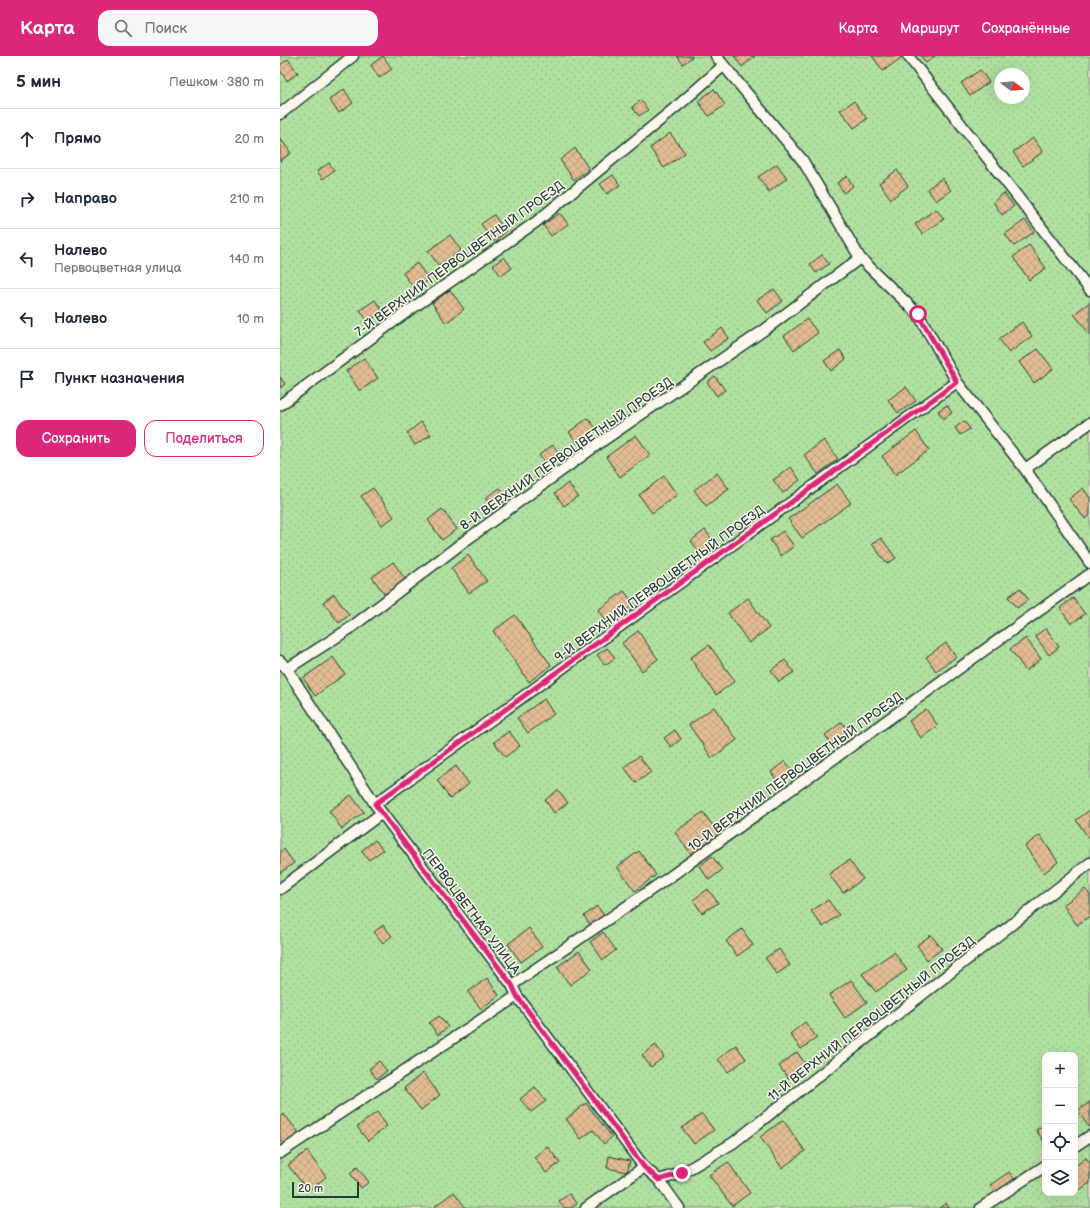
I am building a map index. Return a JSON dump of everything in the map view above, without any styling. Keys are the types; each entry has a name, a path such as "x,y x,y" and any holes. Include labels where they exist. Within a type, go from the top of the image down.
{"lane":[{"path":"280,114 353,56"},
{"path":"716,56 803,161 860,258 918,314 957,382 1025,469 1090,563"},
{"path":"908,56 1090,290"},
{"name":"7-Й ВЕРХНИЙ ПЕРВОЦВЕТНЫЙ ПРОЕЗД","path":"280,405 404,314 536,222 681,103 723,66"},
{"name":"8-Й ВЕРХНИЙ ПЕРВОЦВЕТНЫЙ ПРОЕЗД","path":"287,669 349,629 462,543 601,442 767,328 860,258"},
{"name":"9-Й ВЕРХНИЙ ПЕРВОЦВЕТНЫЙ ПРОЕЗД","path":"375,804 957,382"},
{"path":"1025,469 1090,423"},
{"name":"10-Й ВЕРХНИЙ ПЕРВОЦВЕТНЫЙ ПРОЕЗД","path":"512,985 677,872 1090,574"},
{"name":"ПЕРВОЦВЕТНАЯ УЛИЦА","path":"280,661 287,669 375,804 512,985 517,996 644,1167 659,1180 679,1208"},
{"path":"280,889 382,813"},
{"name":"11-Й ВЕРХНИЙ ПЕРВОЦВЕТНЫЙ ПРОЕЗД","path":"659,1180 682,1173 733,1143 1090,863"},
{"path":"280,1153 517,996"},
{"path":"1078,1144 1090,1136"},
{"path":"586,1208 644,1167"},
{"path":"981,1208 1042,1168"}],"green space":[{"path":"280,56 1090,56 1090,1208 280,1208"}],"building":[{"path":"383,56 392,69 379,78 371,65"},
{"path":"677,56 692,56 692,57 683,64"},
{"path":"734,56 754,56 754,57 742,67"},
{"path":"872,56 900,56 901,58 883,71"},
{"path":"921,56 935,56 926,63"},
{"path":"288,59 298,73 287,81 280,70 280,65"},
{"path":"980,70 989,82 970,96 961,83"},
{"path":"344,89 353,103 339,113 329,100"},
{"path":"714,89 725,105 709,116 698,101"},
{"path":"641,100 648,110 639,116 632,107"},
{"path":"854,101 867,119 854,128 840,110"},
{"path":"670,133 685,153 664,168 650,148"},
{"path":"280,138 291,153 280,161"},
{"path":"1033,138 1043,152 1023,166 1013,152"},
{"path":"575,148 589,169 574,180 560,160"},
{"path":"329,163 334,170 323,179 317,171"},
{"path":"777,164 787,178 769,192 758,177"},
{"path":"897,170 908,186 891,199 879,183"},
{"path":"613,175 620,185 607,194 600,184"},
{"path":"847,176 853,186 844,193 837,183"},
{"path":"942,178 951,190 936,201 927,189"},
{"path":"1004,193 1014,206 1002,215 993,202"},
{"path":"936,209 944,219 922,234 915,224"},
{"path":"560,213 568,224 551,236 543,225"},
{"path":"494,215 506,232 493,242 481,224"},
{"path":"1025,220 1034,232 1014,246 1005,234"},
{"path":"450,235 461,250 439,266 428,251"},
{"path":"1029,245 1046,268 1029,280 1013,257"},
{"path":"822,255 829,264 816,273 810,264"},
{"path":"504,257 512,268 501,276 493,265"},
{"path":"417,263 429,280 415,290 403,273"},
{"path":"774,289 783,301 767,313 757,300"},
{"path":"450,290 464,309 446,323 432,303"},
{"path":"375,300 383,311 368,322 360,310"},
{"path":"1090,302 1090,335 1074,314"},
{"path":"807,319 818,333 794,350 784,336"},
{"path":"1022,322 1032,336 1009,353 999,339"},
{"path":"722,328 729,338 710,351 703,342"},
{"path":"1038,349 1053,369 1034,383 1019,362"},
{"path":"840,350 846,359 831,371 824,361"},
{"path":"364,358 378,378 360,391 346,371"},
{"path":"715,376 725,390 717,396 707,382"},
{"path":"280,377 285,384 280,388"},
{"path":"906,387 916,401 898,413 888,400"},
{"path":"947,405 952,413 943,419 938,411"},
{"path":"588,418 597,430 578,444 569,432"},
{"path":"964,421 970,429 960,435 955,428"},
{"path":"421,422 431,435 415,445 407,433"},
{"path":"916,431 929,450 895,475 882,456"},
{"path":"636,435 650,455 620,477 606,457"},
{"path":"824,440 838,459 818,474 804,455"},
{"path":"553,445 562,457 548,468 539,455"},
{"path":"791,467 800,480 783,493 773,480"},
{"path":"717,473 729,489 706,506 694,490"},
{"path":"664,476 677,495 652,513 639,495"},
{"path":"568,483 578,496 564,506 555,493"},
{"path":"837,484 851,503 802,538 788,519"},
{"path":"373,488 394,517 382,525 361,496"},
{"path":"500,488 508,499 493,509 485,498"},
{"path":"1083,488 1090,498 1090,515 1085,519 1069,499"},
{"path":"442,509 457,529 442,540 428,520"},
{"path":"705,530 717,547 703,557 691,541"},
{"path":"783,531 794,546 781,556 770,540"},
{"path":"881,538 896,558 887,564 872,544"},
{"path":"468,555 487,581 469,593 451,568"},
{"path":"393,562 406,580 385,595 372,577"},
{"path":"1020,588 1028,600 1017,608 1008,597"},
{"path":"624,591 634,604 607,624 598,610"},
{"path":"334,594 349,615 339,623 323,602"},
{"path":"748,598 769,628 749,643 728,613"},
{"path":"1073,598 1085,614 1071,624 1060,608"},
{"path":"515,615 551,665 529,682 493,631"},
{"path":"1046,628 1059,647 1049,655 1035,636"},
{"path":"638,631 658,659 642,671 622,643"},
{"path":"1026,638 1041,659 1026,671 1010,649"},
{"path":"946,643 956,657 936,671 926,657"},
{"path":"709,645 735,681 716,695 690,658"},
{"path":"607,648 615,658 605,665 597,655"},
{"path":"333,657 345,674 315,696 303,678"},
{"path":"785,660 794,672 779,682 771,670"},
{"path":"544,699 554,714 528,733 517,718"},
{"path":"714,707 737,740 712,758 689,725"},
{"path":"926,709 938,726 921,738 909,721"},
{"path":"842,722 851,734 833,746 825,735"},
{"path":"675,730 681,739 671,747 664,738"},
{"path":"509,731 520,746 505,757 494,742"},
{"path":"639,756 651,772 636,783 624,767"},
{"path":"785,761 794,773 779,784 771,772"},
{"path":"456,766 469,784 450,799 437,780"},
{"path":"558,790 568,803 554,813 545,800"},
{"path":"351,795 364,812 342,829 329,811"},
{"path":"1090,810 1090,840 1076,820"},
{"path":"703,812 719,834 691,854 675,832"},
{"path":"1040,835 1058,862 1044,873 1025,846"},
{"path":"375,840 383,850 369,860 361,851"},
{"path":"284,849 294,863 280,873 280,852"},
{"path":"639,851 656,875 635,891 617,867"},
{"path":"712,856 722,870 709,880 699,866"},
{"path":"849,860 863,879 843,893 829,874"},
{"path":"708,889 718,903 702,913 693,900"},
{"path":"1085,889 1090,895 1090,916 1077,925 1063,905"},
{"path":"828,900 839,915 823,927 811,911"},
{"path":"597,906 604,915 590,925 584,916"},
{"path":"383,925 392,936 383,943 374,932"},
{"path":"529,928 542,947 521,962 508,944"},
{"path":"742,929 753,945 737,956 726,941"},
{"path":"603,932 616,950 603,960 590,942"},
{"path":"931,935 942,949 927,960 917,945"},
{"path":"779,949 790,965 777,974 765,958"},
{"path":"579,951 592,969 570,985 557,967"},
{"path":"894,952 907,970 876,992 862,974"},
{"path":"487,978 499,995 481,1009 468,992"},
{"path":"851,980 867,1002 845,1018 829,995"},
{"path":"439,1016 448,1027 438,1035 429,1023"},
{"path":"805,1022 817,1038 801,1049 790,1034"},
{"path":"656,1045 664,1057 651,1067 642,1055"},
{"path":"736,1045 746,1059 728,1072 718,1059"},
{"path":"797,1052 806,1065 788,1078 779,1066"},
{"path":"379,1061 387,1071 377,1079 369,1069"},
{"path":"423,1073 440,1095 421,1110 404,1088"},
{"path":"535,1087 546,1101 531,1112 520,1099"},
{"path":"1090,1102 1090,1128 1078,1112 1078,1110"},
{"path":"586,1103 612,1137 604,1144 593,1130 581,1139 566,1119"},
{"path":"377,1112 387,1126 368,1141 357,1127"},
{"path":"284,1114 299,1133 284,1145 280,1140 280,1118"},
{"path":"702,1114 714,1130 694,1144 682,1128"},
{"path":"783,1120 805,1151 782,1168 760,1137"},
{"path":"1042,1126 1042,1139 1036,1130"},
{"path":"547,1146 560,1163 546,1173 534,1157"},
{"path":"307,1151 326,1177 308,1191 288,1165"},
{"path":"609,1156 630,1161 627,1172 607,1168"},
{"path":"1086,1158 1090,1163 1090,1183 1079,1190 1078,1189 1078,1164"},
{"path":"728,1162 750,1193 732,1206 709,1175"},
{"path":"357,1167 369,1182 361,1188 350,1173"},
{"path":"1009,1172 1015,1180 997,1194 990,1185"},
{"path":"454,1192 466,1208 437,1208 435,1206"},
{"path":"569,1194 577,1204 571,1208 564,1208 559,1201"},
{"path":"946,1203 949,1208 939,1208"}],"route":[{"path":"682,1173 659,1180 644,1167 517,996 512,985 375,804 957,382 918,314"}]}
